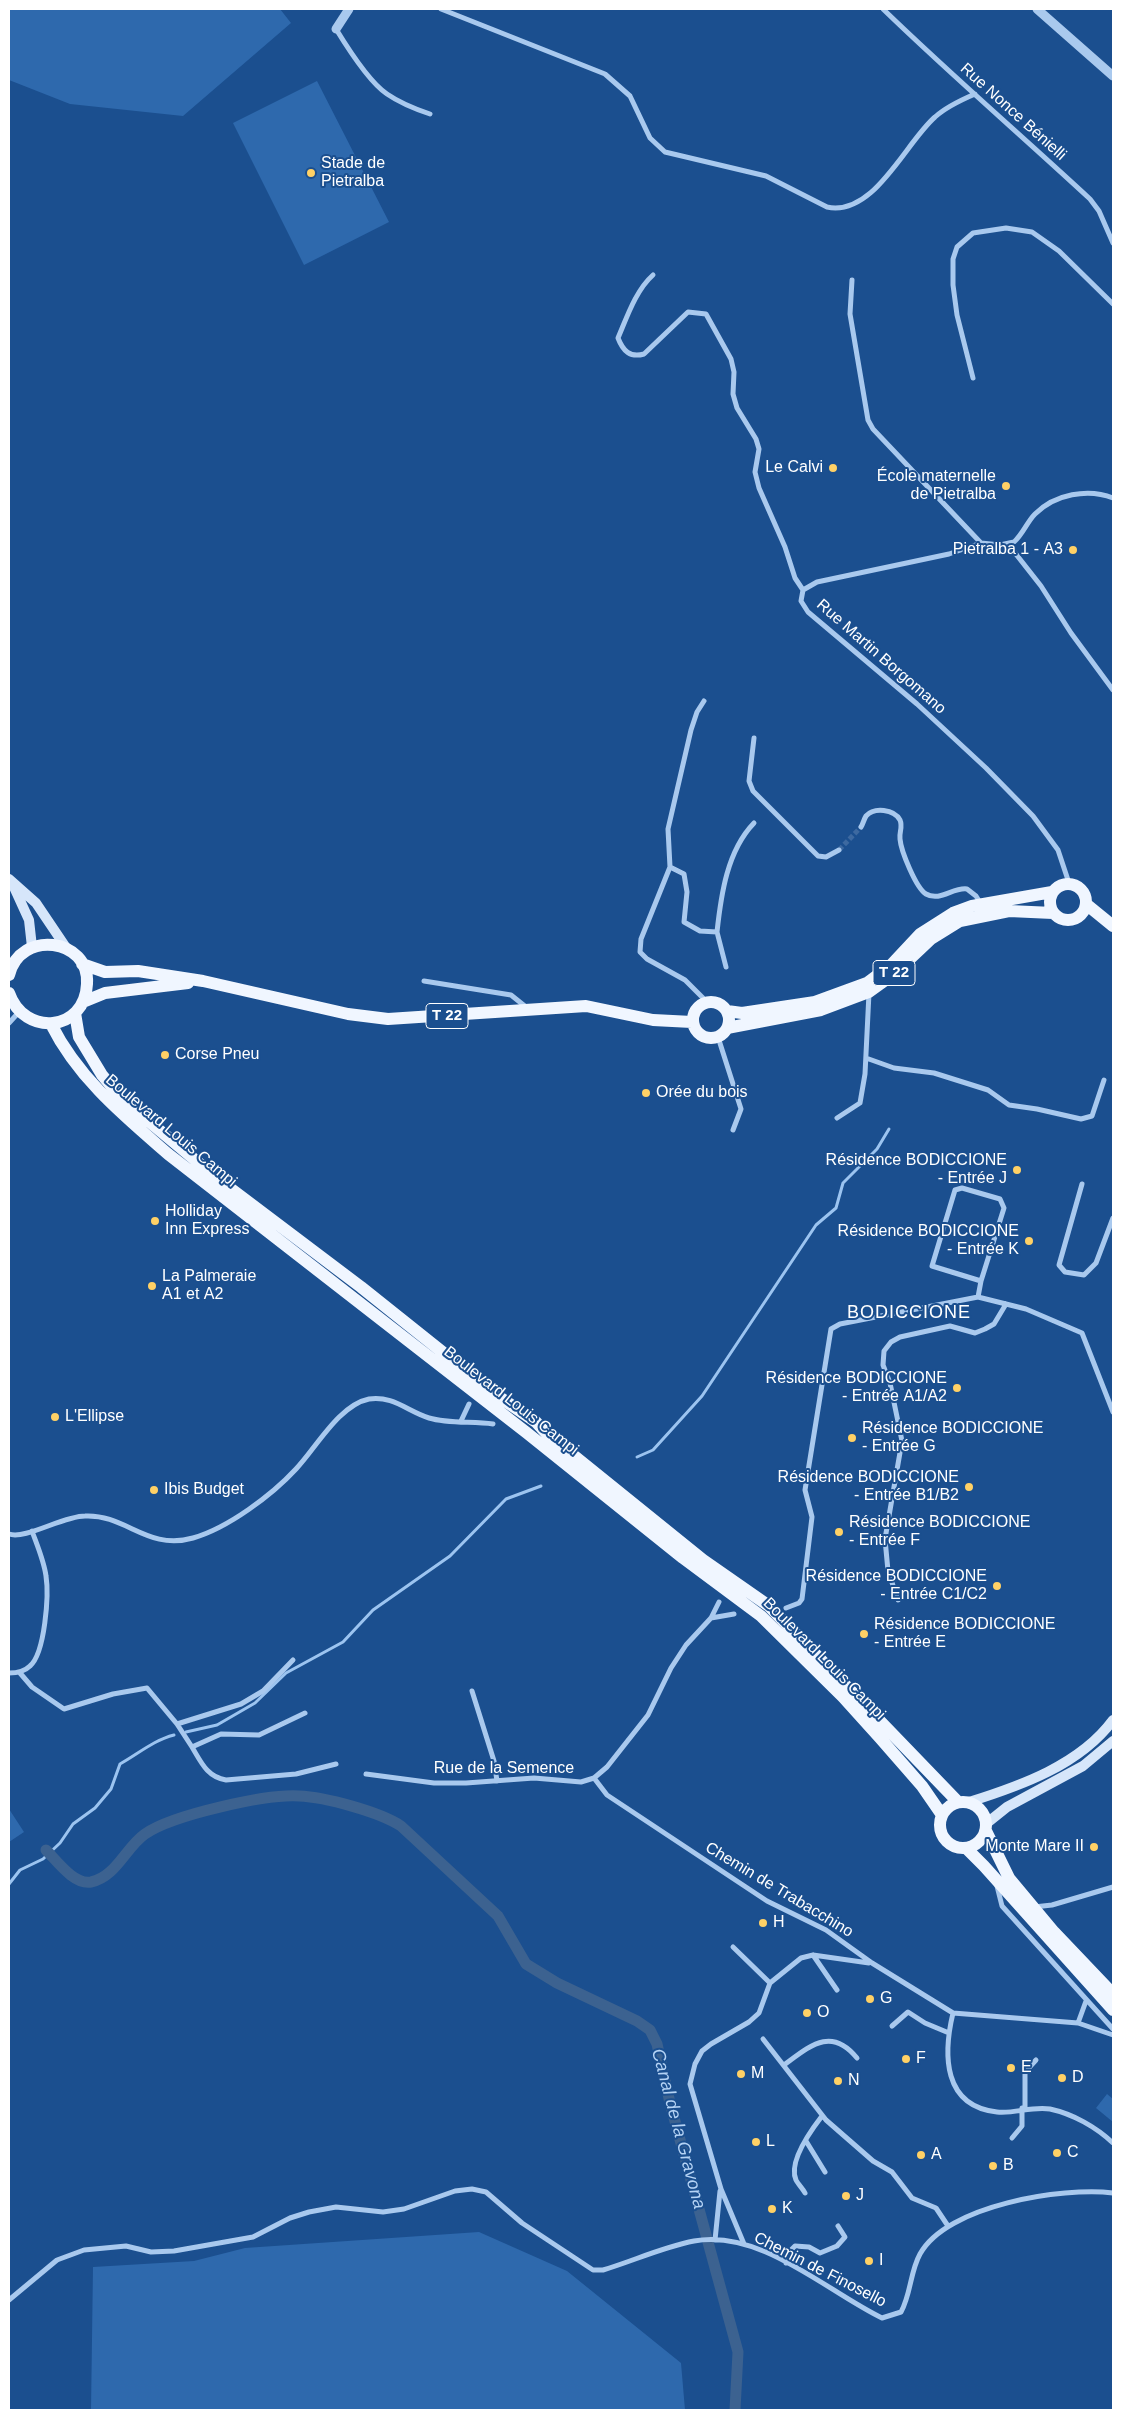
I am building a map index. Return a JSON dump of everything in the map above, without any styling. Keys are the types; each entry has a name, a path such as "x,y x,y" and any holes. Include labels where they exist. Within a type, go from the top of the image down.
{"main road":[{"path":"9,879 29,920 32,946"},
{"path":"9,879 36,903 67,949 82,964 87,984 83,1002 75,1013 68,1018 51,1024 28,1019 19,1012 9,992"},
{"path":"1069,883 1080,888 1084,893 1086,904 1084,910 1076,918 1064,919 1053,913 1049,902 1052,892 1059,885 1069,883"},
{"name":"T 22","path":"727,1011 742,1013 815,1002 868,987 920,934 953,913 981,905 1052,892"},
{"path":"1086,904 1113,926"},
{"name":"T 22","path":"723,1033 821,1010 894,974 931,939 960,921 1009,911 1053,913"},
{"path":"9,974 14,956 32,946 56,945 67,949"},
{"name":"T 22","path":"82,964 105,972 138,971 203,981 348,1014 388,1019 586,1006 653,1020 692,1022"},
{"name":"T 22","path":"83,1002 105,993 203,981"},
{"path":"707,1002 719,1003 727,1011 729,1023 723,1033 707,1038 697,1032 692,1022 698,1007 707,1002"},
{"name":"Boulevard Louis Campi","path":"75,1013 79,1037 102,1075 122,1099 218,1179 361,1287 496,1394 536,1422 555,1440 703,1560 768,1606 963,1802"},
{"name":"Boulevard Louis Campi","path":"51,1024 62,1046 91,1084 118,1112 168,1154 527,1433 683,1558 761,1616 843,1697 922,1786 942,1814"},
{"path":"1113,1720 1103,1734 1076,1756 1054,1768 963,1802 952,1804 942,1814 940,1822 943,1837 954,1847 966,1848 978,1843 986,1827 1007,1807 1084,1766 1113,1741"},
{"path":"963,1802 981,1810 986,1827 1009,1878 1113,1994"},
{"path":"966,1848 1113,2010"}],"street":[{"path":"349,9 336,29 348,50 385,93 407,106 430,114"},
{"path":"441,9 606,74 630,96 650,138 665,152 766,176 827,207 838,209 866,197 889,174 934,117 960,100 975,94"},
{"name":"Rue Nonce Bénielli","path":"883,9 950,74 975,94 1090,199 1100,211 1113,243"},
{"path":"1036,9 1113,76"},
{"path":"973,378 957,315 953,285 953,259 957,246 973,233 1006,228 1032,232 1059,251 1113,304"},
{"path":"654,275 645,282 618,338 621,346 628,354 635,356 644,354 688,312 706,314 731,359 734,372 733,394 738,408 756,439 759,449 755,472 759,488 785,547 795,578 803,590"},
{"path":"852,280 850,314 868,420 873,429 981,543"},
{"path":"1113,498 1089,492 1066,496 1049,503 1034,514 1018,539 1008,544 1042,586 1072,633 1113,690"},
{"name":"Rue Martin Borgomano","path":"1008,544 981,543 949,554 817,582 803,590 801,601 808,612 917,704 986,768 1033,816 1058,850 1069,883"},
{"path":"704,701 691,730 668,829 670,867 641,939 640,952 646,959 685,980 707,1002"},
{"path":"754,738 749,781 754,791 818,856 826,857 839,850"},
{"path":"861,827 866,816 874,812 884,810 895,815 900,819 902,828 899,836 903,851 924,893 933,897 966,889 976,896 981,905"},
{"path":"726,967 717,932 722,892 744,834 754,823"},
{"path":"670,867 684,874 686,892 684,922 700,931 717,932"},
{"path":"424,981 511,995 528,1009"},
{"path":"837,1118 860,1103 866,1058 868,987"},
{"path":"9,1023 19,1012"},
{"path":"723,1033 741,1108 734,1130"},
{"path":"866,1058 894,1068 934,1073 988,1090 1009,1105 1037,1109 1081,1120 1092,1116 1104,1080"},
{"path":"1082,1184 1059,1265 1065,1272 1084,1275 1096,1263 1113,1218"},
{"path":"978,1297 981,1281 1004,1208 1000,1199 962,1188 955,1190 932,1266 981,1281"},
{"path":"786,1608 799,1604 802,1599 812,1517 806,1490 832,1328 840,1324 978,1297 1026,1309 1082,1333 1113,1412"},
{"path":"898,1600 888,1571 885,1539 902,1441 890,1384 883,1365 884,1351 891,1342 900,1337 950,1326 975,1333 994,1324 1006,1304"},
{"path":"9,1534 18,1536 57,1521 84,1516 103,1517 158,1540 175,1541 194,1538 230,1521 278,1486 296,1469 352,1406 369,1399 382,1399 400,1404 429,1418 493,1424"},
{"path":"461,1421 469,1404"},
{"path":"9,1673 20,1673 32,1666 37,1655 46,1605 46,1575 32,1531"},
{"name":"Rue de la Semence","path":"366,1774 434,1783 497,1782 534,1778 581,1782 594,1778 607,1767 648,1715 671,1668 686,1646 711,1618 719,1602"},
{"path":"711,1618 734,1614"},
{"path":"177,1724 241,1704 263,1691 293,1660"},
{"path":"20,1673 32,1687 64,1709 113,1694 147,1688 177,1724 208,1772 216,1778 226,1780 296,1774 336,1764"},
{"path":"472,1691 494,1761 497,1782"},
{"path":"192,1747 221,1734 259,1735 304,1713"},
{"name":"Chemin de Trabacchino","path":"594,1778 607,1795 631,1812 767,1901 826,1930 872,1963 953,2014 1078,2023 1113,2035"},
{"path":"995,1878 1002,1906 1113,2029"},
{"path":"1033,1907 1052,1905 1113,1887"},
{"path":"733,1946 770,1983"},
{"path":"813,1955 837,1990"},
{"path":"744,2244 721,2188 690,2084 695,2064 702,2051 750,2022 759,2014 770,1983 801,1958 813,1955 872,1963"},
{"path":"1078,2023 1086,2001"},
{"path":"892,2026 908,2012 925,2023 949,2033"},
{"path":"953,2014 947,2054 950,2073 962,2098 976,2106 998,2112 1023,2108 1050,2109 1088,2124 1113,2143"},
{"path":"763,2039 822,2116 873,2161 892,2172 912,2198 936,2208 948,2226"},
{"path":"784,2065 815,2043 836,2041 848,2046 857,2058"},
{"path":"1012,2138 1022,2126 1025,2072 1036,2060"},
{"path":"806,2193 796,2180 794,2170 796,2161 806,2141 822,2116"},
{"path":"806,2141 825,2172"},
{"path":"715,2240 721,2188"},
{"name":"Chemin de Finosello","path":"9,2300 57,2260 84,2250 126,2246 151,2252 174,2251 253,2237 290,2218 309,2212 336,2207 383,2212 404,2209 455,2191 472,2189 486,2192 522,2224 592,2270 603,2270 694,2241 715,2240 744,2244 818,2279 882,2318 901,2312 908,2300 919,2254 931,2239 948,2226 983,2211 1020,2199 1070,2193 1113,2193"},
{"path":"786,2263 789,2252 795,2246 809,2247 820,2253 837,2246 845,2238 838,2226"}],"shaded area":[{"path":"9,9 280,9 291,23 183,116 70,104 9,80"},
{"name":"Stade de Pietralba","path":"317,81 389,222 304,265 233,123"},
{"path":"9,1809 24,1832 9,1842"},
{"path":"1107,2094 1113,2099 1113,2122 1096,2108"},
{"path":"479,2232 567,2271 681,2363 685,2410 91,2410 93,2267 194,2261 245,2248"}],"waterway":[{"path":"637,1457 653,1450 702,1396 816,1225 836,1208 843,1183 877,1149 889,1129"},
{"path":"186,1732 217,1725 255,1703 286,1673 343,1642 373,1610 450,1556 506,1499 541,1486"},
{"path":"9,1884 20,1870 43,1859 60,1843 73,1824 95,1808 111,1789 120,1764 153,1744 174,1735"},
{"name":"Canal de la Gravona","path":"46,1850 72,1876 78,1880 91,1882 107,1874 138,1840 158,1827 220,1807 284,1796 310,1797 337,1802 380,1816 401,1826 498,1916 526,1964 557,1983 637,2021 650,2030 657,2044 670,2103 738,2352 735,2410"}],"tunnel":[{"path":"839,850 861,827"}],"place":[{"name":"Stade de Pietralba","path":"311,173"},
{"name":"Le Calvi","path":"833,468"},
{"name":"École maternelle de Pietralba","path":"1006,486"},
{"name":"Pietralba 1 - A3","path":"1073,550"},
{"name":"Corse Pneu","path":"165,1055"},
{"name":"Orée du bois","path":"646,1093"},
{"name":"Résidence BODICCIONE - Entrée J","path":"1017,1170"},
{"name":"Holliday Inn Express","path":"155,1221"},
{"name":"Résidence BODICCIONE - Entrée K","path":"1029,1241"},
{"name":"La Palmeraie A1 et A2","path":"152,1286"},
{"name":"Résidence BODICCIONE - Entrée A1/A2","path":"957,1388"},
{"name":"L'Ellipse","path":"55,1417"},
{"name":"Résidence BODICCIONE - Entrée G","path":"852,1438"},
{"name":"Résidence BODICCIONE - Entrée B1/B2","path":"969,1487"},
{"name":"Ibis Budget","path":"154,1490"},
{"name":"Résidence BODICCIONE - Entrée F","path":"839,1532"},
{"name":"Résidence BODICCIONE - Entrée C1/C2","path":"997,1586"},
{"name":"Résidence BODICCIONE - Entrée E","path":"864,1634"},
{"name":"Monte Mare II","path":"1094,1847"},
{"name":"H","path":"763,1923"},
{"name":"G","path":"870,1999"},
{"name":"O","path":"807,2013"},
{"name":"F","path":"906,2059"},
{"name":"E","path":"1011,2068"},
{"name":"M","path":"741,2074"},
{"name":"D","path":"1062,2078"},
{"name":"N","path":"838,2081"},
{"name":"L","path":"756,2142"},
{"name":"C","path":"1057,2153"},
{"name":"A","path":"921,2155"},
{"name":"B","path":"993,2166"},
{"name":"J","path":"846,2196"},
{"name":"K","path":"772,2209"},
{"name":"I","path":"869,2261"}],"district":[{"name":"BODICCIONE","path":"909,1313"}]}
